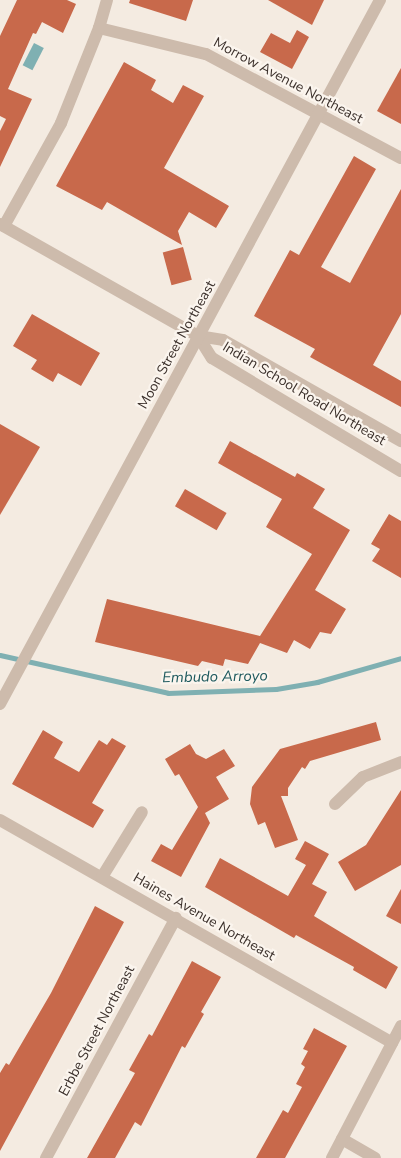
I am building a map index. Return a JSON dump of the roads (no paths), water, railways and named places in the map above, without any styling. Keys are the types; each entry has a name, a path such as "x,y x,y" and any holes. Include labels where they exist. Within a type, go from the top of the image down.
{"street":[{"path":"2,225 61,123 99,28 107,0"},
{"name":"Moon Street Northeast","path":"0,704 198,336 320,115 380,0"},
{"name":"Morrow Avenue Northeast","path":"99,28 206,54 401,158"},
{"name":"Indian School Road Northeast","path":"2,225 198,336 223,340 401,441"},
{"name":"Indian School Road Northeast","path":"198,336 212,358 401,470"},
{"path":"335,804 363,777 401,762"},
{"path":"102,876 142,812"},
{"name":"Haines Avenue Northeast","path":"0,820 176,918 392,1043"},
{"name":"Erbbe Street Northeast","path":"46,1158 176,918"},
{"path":"332,1158 401,1026"},
{"path":"342,1139 375,1158"}],"water":[{"path":"34,43 44,48 32,70 23,65"}],"waterway":[{"name":"Embudo Arroyo","path":"0,655 168,693 276,689 317,682 401,658"}]}
